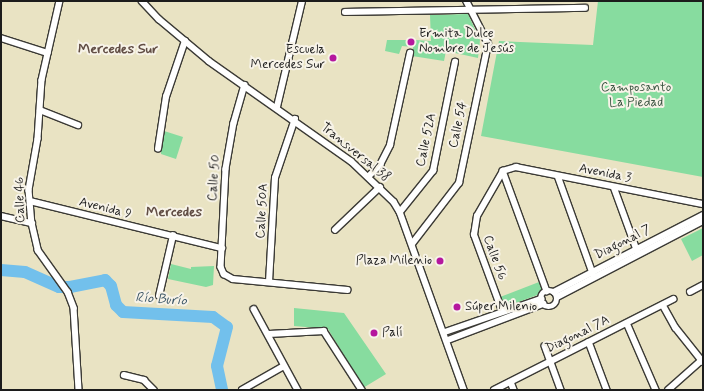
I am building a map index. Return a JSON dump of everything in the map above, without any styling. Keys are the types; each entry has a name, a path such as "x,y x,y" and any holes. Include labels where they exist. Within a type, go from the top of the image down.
{"street":[{"name":"Calle 46","path":"60,1 42,80 40,110 30,177 30,201 32,223 38,250 68,292 76,321 79,390"},
{"name":"Transversal 38","path":"142,1 185,41 295,119 369,176 380,187 400,212 448,340 464,390"},
{"path":"277,107 302,1"},
{"name":"Calle 54","path":"412,244 459,183 488,44 466,1"},
{"path":"345,12 585,8"},
{"path":"1,38 48,53"},
{"path":"158,149 166,97 185,41"},
{"path":"369,176 380,165 390,145 410,53"},
{"name":"Calle 52A","path":"400,212 433,171 454,62"},
{"name":"Calle 50","path":"245,85 228,154 221,267 224,274 233,279 269,282"},
{"path":"40,110 78,124"},
{"name":"Calle 50A","path":"269,282 275,178 295,119"},
{"name":"Avenida 3","path":"502,171 516,167 703,204"},
{"path":"502,171 547,291 542,302"},
{"name":"Calle 56","path":"502,171 478,216 474,235 502,312"},
{"path":"558,176 594,274"},
{"path":"335,230 380,187"},
{"path":"614,187 639,254"},
{"name":"Avenida 9","path":"30,201 222,248"},
{"name":"Diagonal 7","path":"445,332 502,312 542,302 554,306 556,295 636,248 703,215"},
{"path":"1,216 32,223"},
{"name":"Diagonal 7","path":"594,274 639,254 703,221"},
{"path":"159,296 173,236"},
{"path":"269,282 347,290"},
{"path":"690,292 703,286"},
{"path":"547,291 556,295"},
{"name":"Diagonal 7A","path":"494,390 673,299"},
{"name":"Diagonal 7","path":"448,340 542,302"},
{"path":"663,305 676,328 702,361 668,390"},
{"path":"254,309 269,334 284,366 298,390"},
{"path":"627,323 656,390"},
{"path":"269,334 324,332 362,390"},
{"path":"589,342 607,390"},
{"path":"544,346 561,390"},
{"path":"242,390 284,366"},
{"path":"124,375 144,380 154,390"},
{"path":"511,382 514,390"}],"green space":[{"name":"Camposanto La Piedad","path":"598,1 703,1 703,177 481,136 499,41 593,45"},
{"path":"468,14 480,40 478,58 446,51 444,61 412,56 413,47 402,46 399,54 385,51 387,40 407,40 406,44 414,45 415,40 431,41 430,15"},
{"path":"161,130 183,137 176,159 161,154"},
{"path":"703,228 703,255 692,261 681,239"},
{"path":"171,264 191,269 191,267 214,266 213,285 206,287 168,279"},
{"path":"539,282 542,289 540,294 508,306 503,304 500,297"},
{"path":"294,308 344,313 386,374 363,388 328,329 294,326"}],"waterway":[{"name":"Río Burío","path":"1,270 25,272 59,287 70,287 105,280 111,286 116,305 123,312 213,317 227,327 217,366 222,390"}],"place":[{"name":"Ermita Dulce Nombre de Jesús","path":"411,42"},
{"name":"Escuela Mercedes Sur","path":"333,58"},
{"name":"Plaza Milenio","path":"440,261"},
{"name":"Súper Milenio","path":"457,307"},
{"name":"Palí","path":"374,333"}],"district":[{"name":"Mercedes Sur","path":"118,49"},
{"name":"Mercedes","path":"174,212"}]}
